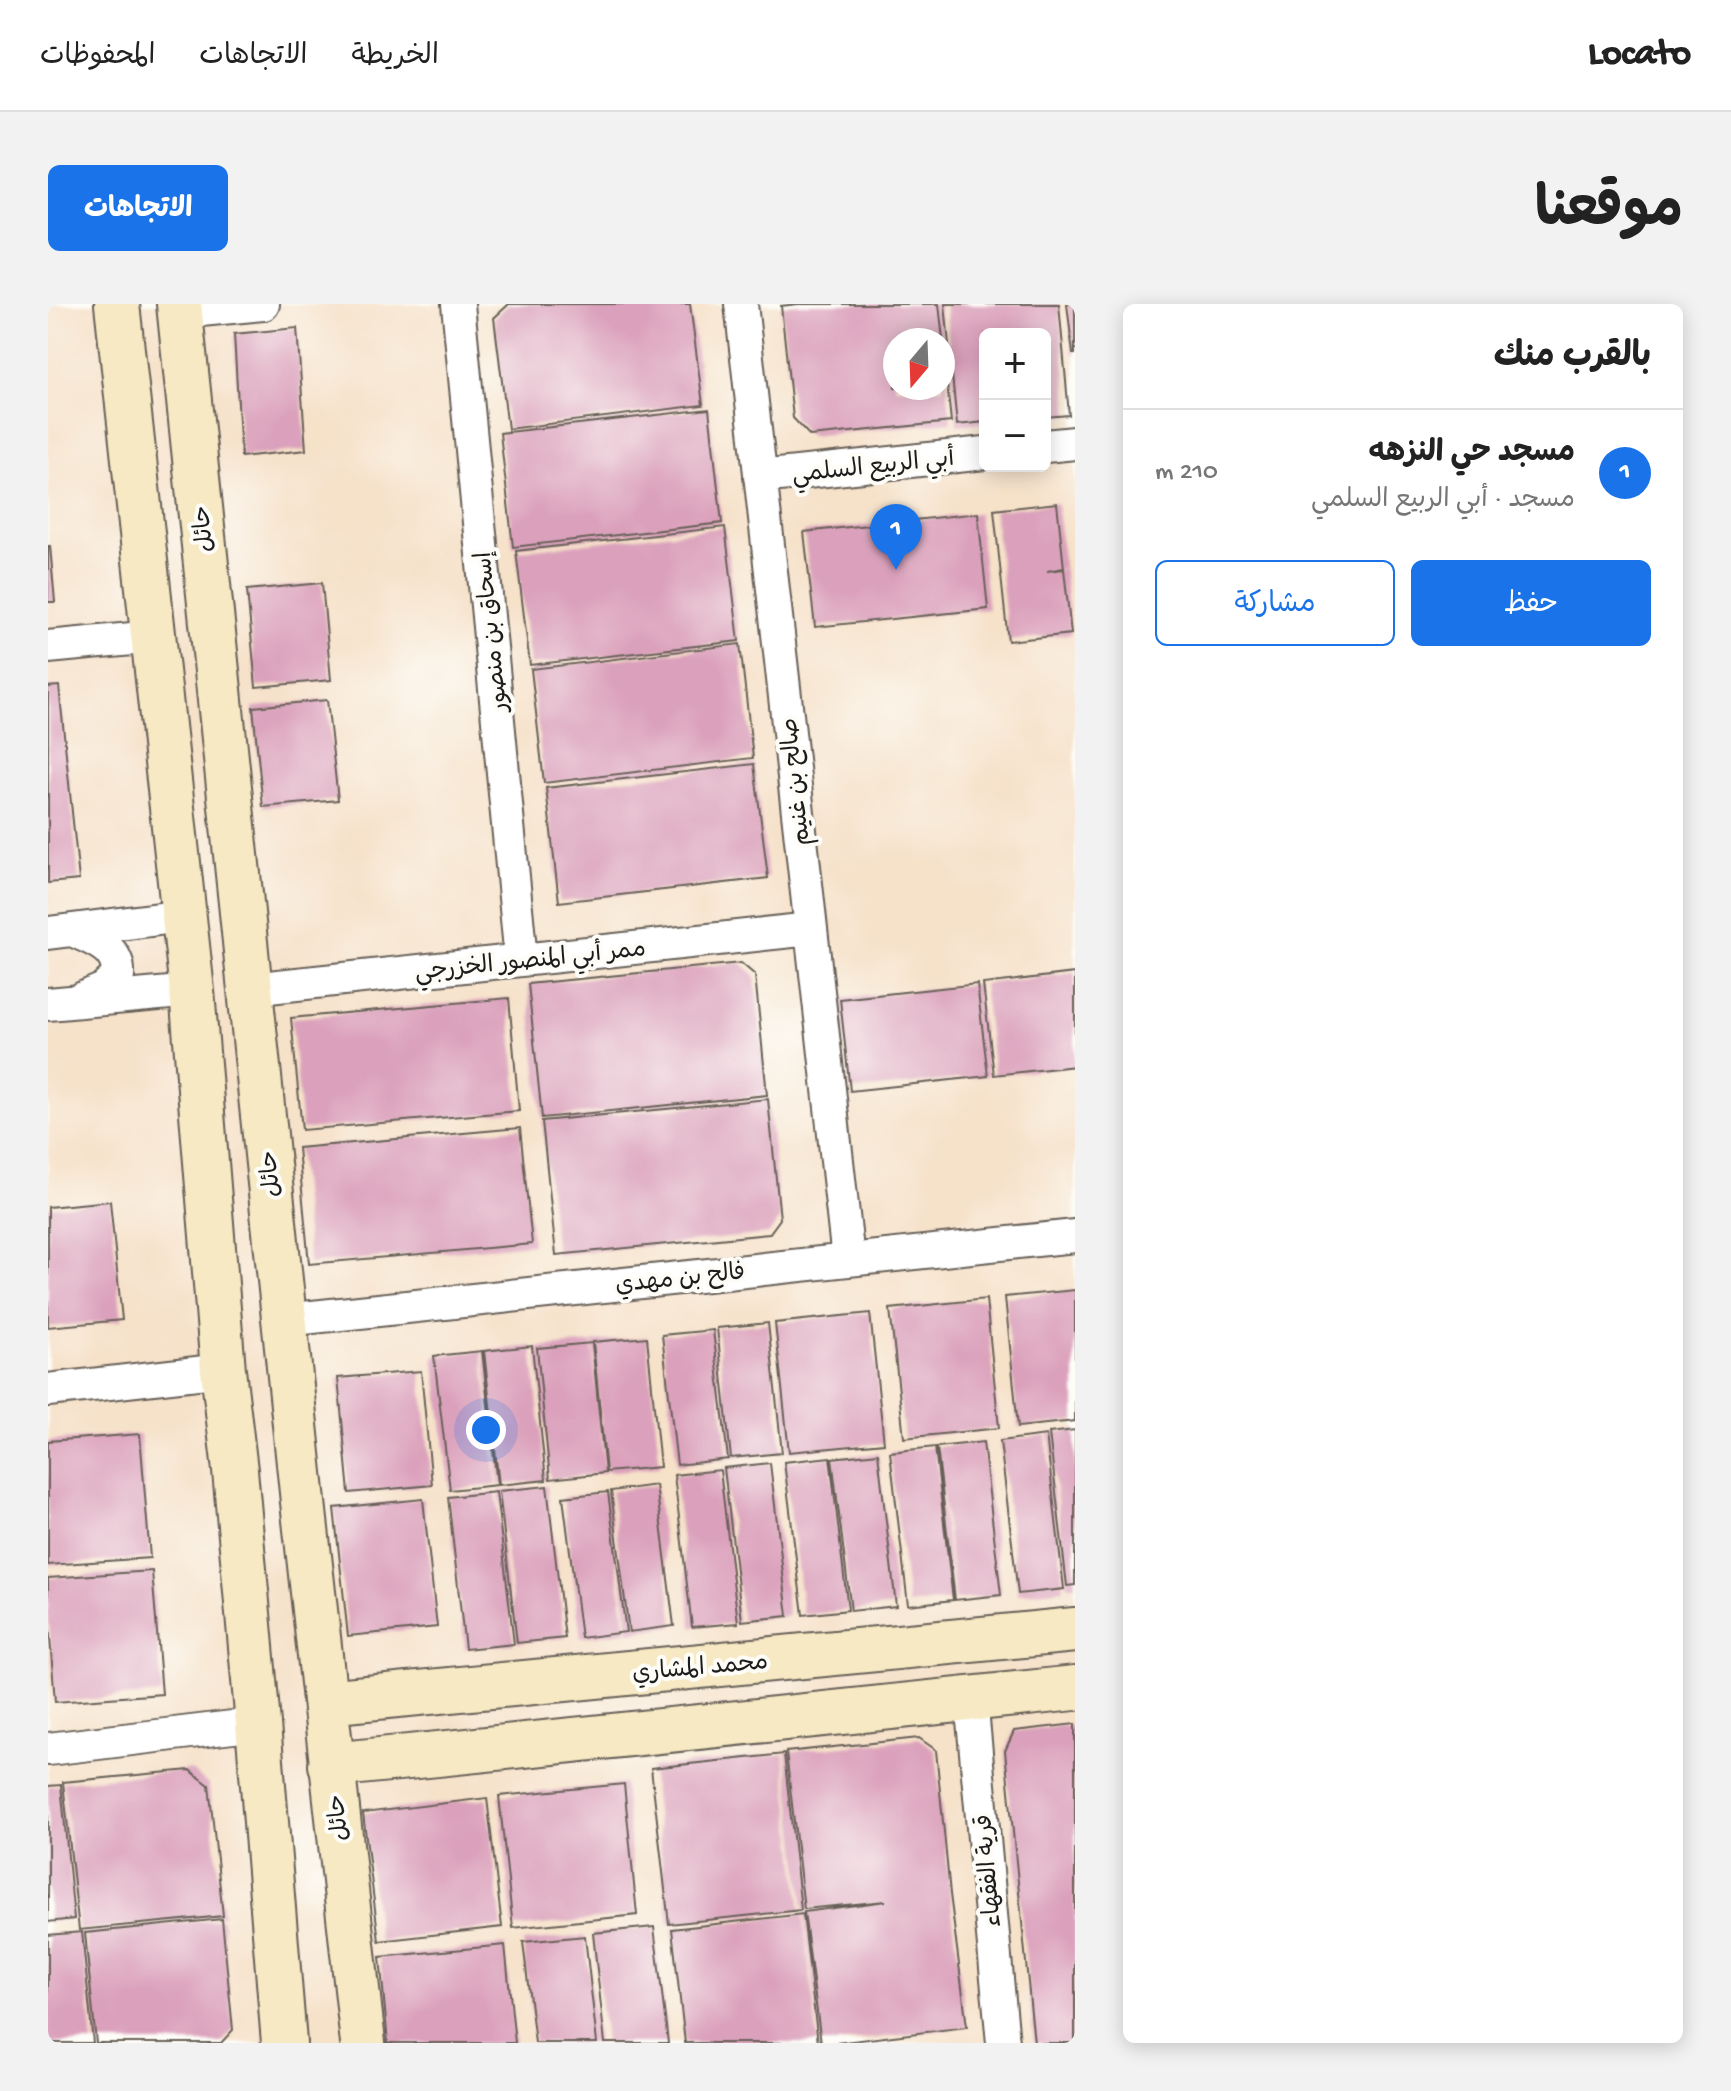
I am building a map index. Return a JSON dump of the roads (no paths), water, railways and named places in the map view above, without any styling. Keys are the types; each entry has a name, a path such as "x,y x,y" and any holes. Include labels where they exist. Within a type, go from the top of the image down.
{"street":[{"path":"117,304 192,991 284,2043"},
{"path":"179,308 263,304"},
{"name":"إسحاق بن منصور","path":"458,304 521,960"},
{"name":"صالح بن غنيم","path":"741,304 848,1259"},
{"name":"حائل","path":"179,308 331,1765 363,2043"},
{"path":"1051,445 1075,443"},
{"name":"أبي الربيع السلمي","path":"760,477 979,454"},
{"path":"48,647 153,637"},
{"path":"60,932 183,916"},
{"name":"ممر أبي المنصور الخزرجي","path":"250,989 811,929"},
{"path":"60,932 112,952 119,967 118,976 104,989 62,1003"},
{"path":"62,1003 192,991"},
{"name":"فالح بن مهدي","path":"284,1320 1075,1236"},
{"path":"48,1390 223,1370"},
{"path":"241,1534 306,1529"},
{"name":"محمد المشاري","path":"325,1702 1075,1630"},
{"path":"331,1765 1075,1688"},
{"path":"418,1693 389,1706 377,1719 377,1733 385,1747 397,1752 429,1755"},
{"name":"قرية الفقهاء","path":"971,1699 1003,2043"},
{"path":"48,1749 258,1724"}],"place":[{"name":"مسجد حي النزهه","path":"896,570"}]}
